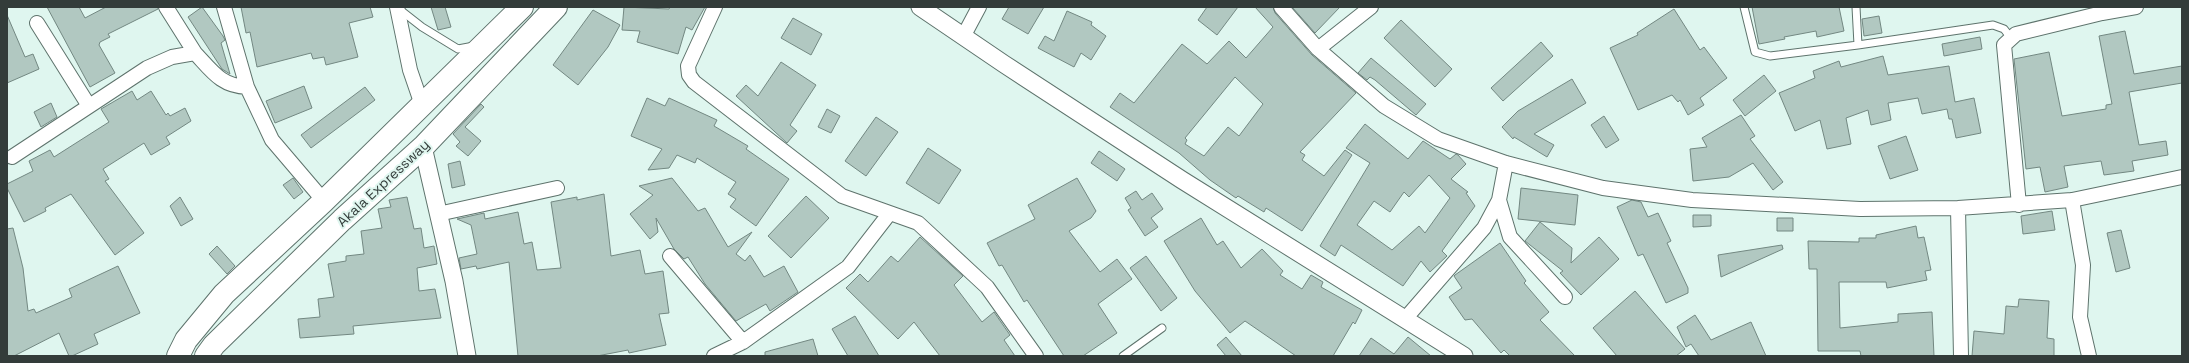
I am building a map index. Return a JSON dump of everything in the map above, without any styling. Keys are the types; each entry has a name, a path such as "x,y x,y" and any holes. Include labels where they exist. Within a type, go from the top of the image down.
{"main road":[{"name":"Akala Expressway","path":"178,356 186,340 224,294 324,201 488,43 522,7"},
{"name":"Akala Expressway","path":"206,356 220,340 342,220 423,147 556,7"}],"street":[{"path":"166,7 195,52 221,80 233,86 247,87"},
{"path":"224,7 247,87 272,140 324,201"},
{"path":"397,7 410,70 422,105"},
{"path":"715,7 688,66 689,75 694,82 842,196 889,214 918,223 987,287 1036,356"},
{"path":"920,7 1175,176 1405,318 1458,354"},
{"path":"964,37 979,7"},
{"path":"1281,7 1318,49 1384,106 1438,139 1506,164 1603,188 1692,200 1860,209 1958,208 2020,206 2072,200 2182,177"},
{"path":"1318,49 1371,7"},
{"path":"2020,206 2004,45 2016,34 2102,13 2136,7"},
{"path":"37,23 89,106"},
{"path":"12,157 147,68 172,57 195,52"},
{"path":"423,147 467,356"},
{"path":"1405,318 1484,228 1499,200 1506,164"},
{"path":"438,214 557,188"},
{"path":"1499,200 1510,237 1565,297"},
{"path":"2072,200 2083,265 2080,317 2089,356"},
{"path":"1958,208 1961,356"},
{"path":"714,356 743,342 848,267 889,214"},
{"path":"670,256 743,342"}],"lane":[{"path":"397,7 422,27 458,49 488,43"},
{"path":"1744,7 1755,52 1770,56 1858,46 1993,25 2004,30 2011,38"},
{"path":"1856,7 1858,46"},
{"path":"1123,356 1162,328"}],"building":[{"path":"47,7 79,7 85,18 106,7 158,7 158,9 108,34 110,37 100,42 99,45 115,73 90,87"},
{"path":"202,7 225,40 221,43 230,74 222,69 188,17"},
{"path":"241,7 370,7 373,17 349,23 358,57 326,65 324,57 313,59 311,53 257,67 250,32 246,33"},
{"path":"431,7 445,7 451,27 438,30"},
{"path":"624,7 669,9 670,7 705,7 692,30 686,27 678,54 637,42 640,31 622,30"},
{"path":"1009,7 1044,7 1028,34 1002,19"},
{"path":"1207,7 1238,7 1217,35 1198,20"},
{"path":"1255,7 1273,7 1275,13 1312,55 1356,93 1300,152 1305,155 1302,160 1324,176 1345,150 1352,155 1302,231 1266,208 1264,212 1238,196 1236,198 1210,180 1179,153 1110,107 1120,93 1134,103 1182,44 1207,64 1229,41 1246,58 1273,27","holes":["1235,77 1263,104 1239,136 1228,127 1204,156 1185,144 1187,140 1185,138"]},
{"path":"1292,7 1340,7 1315,33"},
{"path":"1752,7 1839,7 1844,31 1817,37 1816,31 1784,37 1785,39 1759,44"},
{"path":"1674,9 1700,50 1704,47 1727,78 1700,98 1704,105 1688,115 1680,100 1678,102 1672,95 1638,110 1610,48 1638,35 1637,33"},
{"path":"593,10 620,25 608,47 578,85 553,65"},
{"path":"1067,11 1092,22 1091,25 1106,36 1091,60 1081,53 1074,67 1038,48 1045,36 1054,41"},
{"path":"7,15 25,57 33,54 39,69 7,83"},
{"path":"1879,16 1882,33 1864,36 1862,19"},
{"path":"793,18 822,34 811,55 781,38"},
{"path":"1401,20 1452,69 1435,87 1384,38"},
{"path":"2125,31 2134,74 2182,66 2182,83 2129,92 2139,145 2166,141 2168,155 2132,161 2134,171 2104,175 2101,161 2064,166 2068,187 2045,192 2040,167 2026,169 2014,59 2049,52 2062,116 2106,109 2106,105 2112,104 2099,36"},
{"path":"1980,37 1982,49 1944,56 1942,44"},
{"path":"1541,42 1553,56 1503,101 1491,88"},
{"path":"1883,56 1888,75 1949,66 1955,102 1974,98 1981,133 1956,138 1952,119 1949,119 1947,109 1922,114 1918,98 1888,103 1891,120 1871,125 1868,110 1846,118 1851,144 1827,149 1820,120 1795,131 1779,93 1815,78 1813,71 1839,61 1841,67"},
{"path":"1371,58 1426,104 1416,115 1375,80 1370,77 1367,80 1358,73"},
{"path":"781,62 816,85 790,125 797,131 787,143 736,96 746,85 758,96"},
{"path":"1764,75 1776,91 1745,116 1733,100"},
{"path":"1572,79 1586,103 1534,134 1554,145 1547,157 1514,137 1513,139 1502,127 1518,111"},
{"path":"304,86 312,108 275,123 266,101"},
{"path":"365,87 375,100 311,148 301,135"},
{"path":"132,91 137,100 151,91 166,115 168,113 170,116 185,108 191,121 166,137 170,144 151,155 144,143 103,169 109,179 105,181 144,233 115,255 71,194 45,208 46,211 24,222 7,188 7,184 33,171 29,161 50,150 54,157 109,122 101,109"},
{"path":"647,98 665,106 669,98 717,120 714,126 748,146 746,149 789,179 756,226 730,207 736,199 728,194 736,182 697,158 695,163 677,155 669,168 648,170 662,149 631,136"},
{"path":"51,103 57,117 41,127 34,112"},
{"path":"481,104 484,107 465,127 481,141 468,156 456,146 460,142 453,134"},
{"path":"827,109 840,116 831,133 818,127"},
{"path":"1741,115 1755,136 1750,139 1783,182 1773,190 1753,163 1729,177 1693,181 1690,149 1707,147 1702,138"},
{"path":"1604,116 1619,140 1606,148 1591,125"},
{"path":"876,117 898,132 866,176 845,161"},
{"path":"1365,124 1408,159 1423,141 1450,159 1456,154 1458,155 1466,164 1451,179 1468,192 1466,193 1475,206 1442,251 1447,256 1430,272 1421,261 1403,286 1341,245 1335,256 1320,246 1370,163 1346,148","holes":["1429,175 1450,198 1425,233 1419,226 1392,250 1357,225 1374,201 1390,212 1404,192 1409,197"]},
{"path":"1906,136 1918,170 1890,179 1878,146"},
{"path":"928,148 961,170 939,204 906,183"},
{"path":"1099,151 1125,169 1117,181 1091,163"},
{"path":"460,161 465,185 452,188 448,164"},
{"path":"293,178 303,192 294,199 283,185"},
{"path":"672,178 698,211 705,208 728,247 752,232 736,254 745,261 750,255 764,277 784,266 798,292 770,311 766,304 736,321 705,284 688,257 684,259 674,249 656,218 658,232 650,239 630,214 653,195 639,186"},
{"path":"1077,178 1096,211 1091,218 1069,231 1100,272 1117,259 1132,279 1098,304 1117,333 1083,356 1064,356 1027,300 1024,302 1002,265 999,266 987,243 1035,219 1028,205"},
{"path":"1521,188 1578,195 1575,225 1518,219"},
{"path":"1136,191 1142,200 1152,193 1163,209 1151,218 1158,227 1145,236 1128,210 1131,208 1125,198"},
{"path":"604,194 611,256 640,250 645,274 663,271 669,313 659,314 666,345 629,353 628,350 597,356 518,356 509,262 477,269 476,266 461,269 459,258 477,254 471,225 457,219 484,213 485,219 518,212 524,244 532,242 537,270 561,268 551,202 577,197 577,200"},
{"path":"806,196 829,218 791,258 768,236"},
{"path":"180,197 193,219 181,226 170,206"},
{"path":"407,197 414,229 421,228 424,248 434,246 437,264 417,268 419,291 435,289 441,318 353,326 354,334 300,338 298,319 320,317 318,299 334,297 328,264 346,261 346,256 364,254 361,231 382,228 378,209 391,207 389,200"},
{"path":"1632,200 1641,202 1648,217 1658,213 1671,241 1667,243 1688,288 1688,293 1666,303 1643,254 1638,256 1617,207"},
{"path":"2052,211 2055,230 2023,234 2021,216"},
{"path":"1693,215 1711,215 1711,226 1693,227"},
{"path":"1201,218 1217,245 1223,241 1241,268 1262,249 1283,271 1280,275 1302,289 1311,275 1323,282 1321,287 1362,310 1355,324 1353,322 1333,356 1296,356 1245,321 1230,333 1195,291 1164,241"},
{"path":"1777,218 1793,218 1793,231 1777,231"},
{"path":"1540,222 1572,248 1571,263 1599,237 1619,259 1581,295 1560,273 1563,271 1525,241"},
{"path":"1916,226 1918,238 1924,237 1931,270 1925,271 1927,280 1887,288 1886,282 1839,282 1840,328 1898,322 1898,314 1932,312 1934,356 1861,356 1860,351 1818,351 1817,269 1809,269 1808,241 1859,242 1859,238 1876,238 1876,235"},
{"path":"13,228 23,268 28,311 34,309 36,313 72,297 69,289 118,266 140,313 94,334 98,344 72,356 69,356 59,333 14,356 7,356 7,229"},
{"path":"2121,230 2130,268 2116,272 2107,233"},
{"path":"920,237 963,276 954,285 982,322 994,312 1010,335 1004,340 1015,356 940,356 914,322 898,339 846,288 860,274 868,282 891,256 898,262"},
{"path":"1500,243 1526,281 1524,283 1549,312 1540,320 1575,356 1510,356 1504,350 1501,353 1472,319 1465,320 1449,297 1462,288 1454,276"},
{"path":"1782,245 1783,249 1721,277 1718,255"},
{"path":"217,246 235,266 227,274 209,254"},
{"path":"1146,256 1177,298 1161,311 1130,268"},
{"path":"1635,291 1685,349 1676,356 1617,356 1593,328"},
{"path":"2019,299 2049,301 2047,338 2054,339 2054,356 1972,356 1974,331 2004,334 2006,306 2018,307"},
{"path":"1695,315 1711,340 1751,322 1766,356 1699,356 1691,344 1686,347 1677,327"},
{"path":"855,316 879,356 848,356 832,329"},
{"path":"1226,337 1242,356 1226,356 1217,345"},
{"path":"1408,337 1431,356 1359,356 1371,338 1394,354"},
{"path":"813,339 818,356 765,356 765,352"}]}
